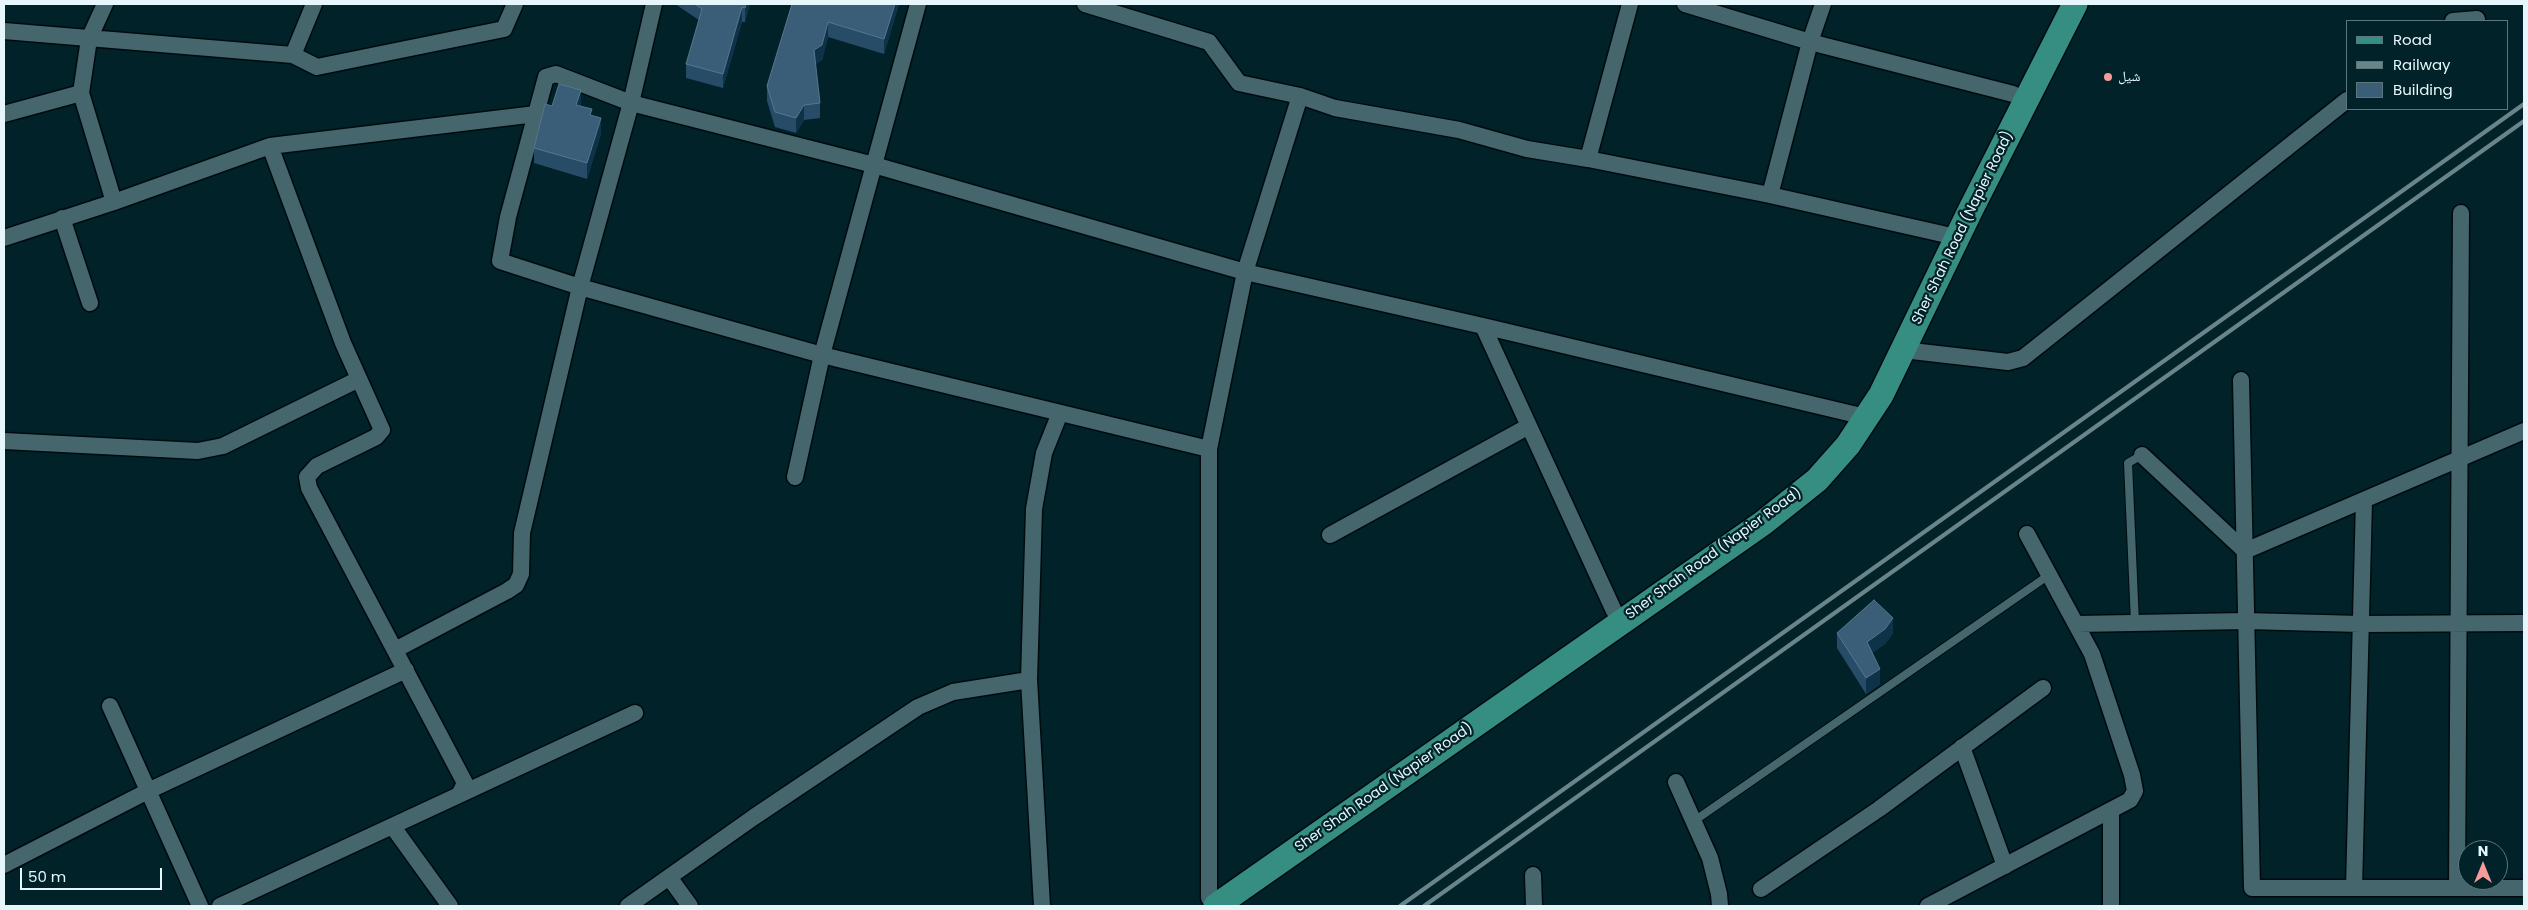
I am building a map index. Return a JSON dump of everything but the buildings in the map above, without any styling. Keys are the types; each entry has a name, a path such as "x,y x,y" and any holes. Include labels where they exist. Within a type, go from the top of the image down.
{"main road":[{"name":"Sher Shah Road (Napier Road)","path":"1213,902 1763,523 1817,480 1848,445 1881,395 1971,198 2013,94 2058,4"},
{"name":"Sher Shah Road (Napier Road)","path":"1971,198 2075,4"}],"street":[{"path":"105,4 89,39 81,93 114,202"},
{"path":"293,55 314,4"},
{"path":"4,31 293,55 318,67 504,29 515,4"},
{"path":"395,650 516,585 521,574 522,533 580,287 631,103 654,4"},
{"path":"795,477 822,354 918,4"},
{"path":"1085,4 1209,42 1239,83 1300,96 1335,108 1459,130 1527,149 1588,159 1770,195 1947,234"},
{"path":"1588,159 1630,4"},
{"path":"1685,4 1810,42 2013,94"},
{"path":"1770,195 1810,42 1823,4"},
{"path":"2465,20 2477,19"},
{"path":"1209,449 822,354 580,287 500,261 508,217 546,77 556,74 631,103 874,165 1245,272 1484,326 1857,415"},
{"path":"4,114 81,93"},
{"path":"1213,902 1209,449 1245,272 1300,96"},
{"path":"1903,350 2008,362 2023,358 2346,101"},
{"path":"4,238 114,202 270,146 536,114"},
{"path":"270,146 343,344 382,430 376,437 318,466 307,477 309,488 461,772 465,783 459,795"},
{"path":"2457,888 2461,213"},
{"path":"62,218 90,303"},
{"path":"1484,326 1614,611"},
{"path":"4,441 198,451 222,446 359,378"},
{"path":"2241,380 2252,888 2524,888"},
{"path":"1042,906 1029,680 1034,509 1044,453 1060,413"},
{"path":"1330,535 1529,426"},
{"path":"2244,551 2524,431"},
{"path":"2142,455 2244,551"},
{"path":"2354,888 2364,501"},
{"path":"1928,906 2130,800 2135,791 2132,775 2092,654 2027,534"},
{"path":"2076,624 2246,621 2360,624 2524,623"},
{"path":"4,865 148,791 406,670"},
{"path":"628,906 754,817 918,707 953,692 1029,680"},
{"path":"1761,889 1878,810 2043,688"},
{"path":"110,706 200,906"},
{"path":"220,906 635,713"},
{"path":"1962,747 2005,866"},
{"path":"1676,782 1710,858 1720,906"},
{"path":"2111,810 2111,906"},
{"path":"394,826 450,906"},
{"path":"1533,876 1534,906"},
{"path":"670,877 690,906"}],"lane":[{"path":"2135,623 2128,463 2142,455"},
{"path":"1694,821 2050,575"}],"railway":[{"path":"1400,906 2524,104"},
{"path":"1424,906 2524,121"}],"place":[{"name":"شیل","path":"2108,77"}]}
